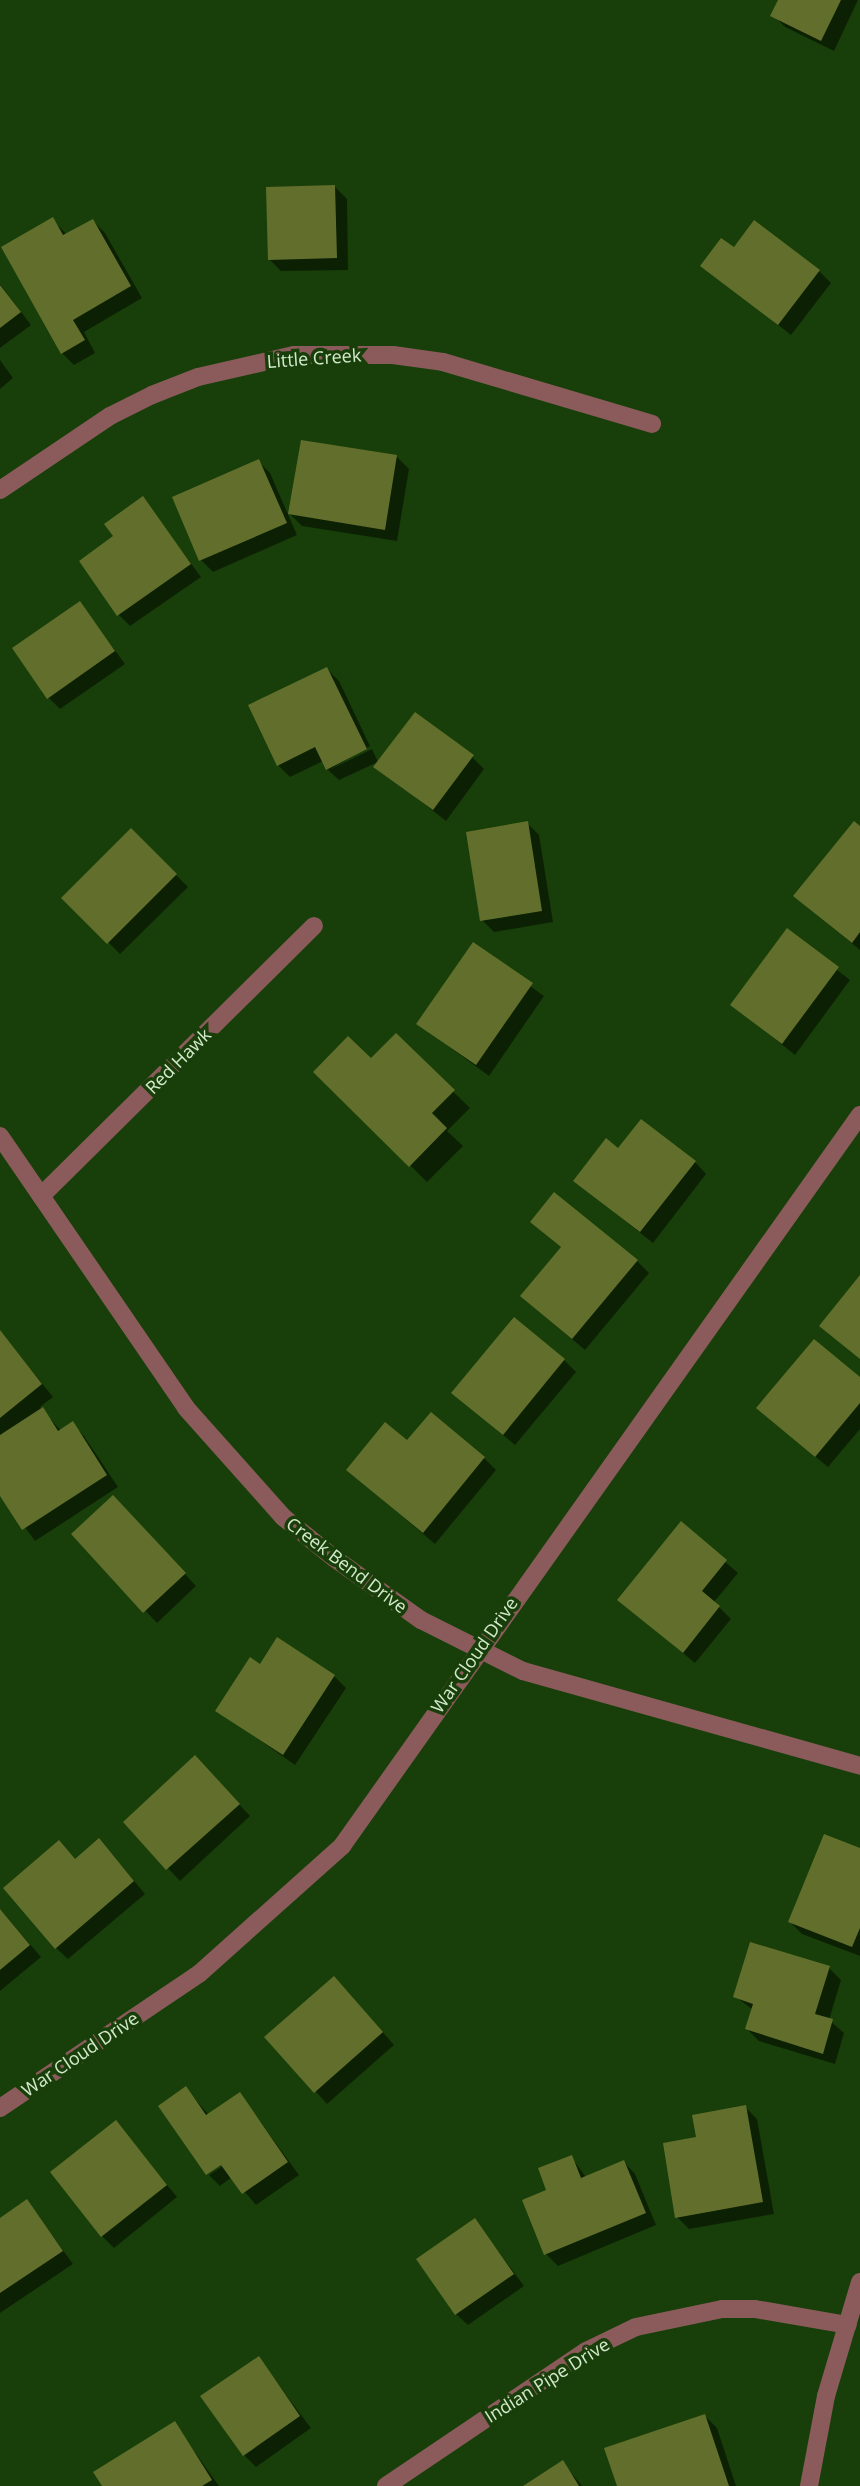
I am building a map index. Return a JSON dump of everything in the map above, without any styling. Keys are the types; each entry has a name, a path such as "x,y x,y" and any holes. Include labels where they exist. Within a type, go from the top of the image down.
{"street":[{"name":"Little Creek","path":"0,490 110,416 152,395 222,370 294,355 393,355 443,362 652,424"},
{"name":"Red Hawk","path":"41,1196 314,926"},
{"name":"War Cloud Drive","path":"0,2108 200,1973 342,1846 477,1649 860,1115"},
{"name":"Creek Bend Drive","path":"0,1136 186,1408 244,1477 283,1517 334,1558 421,1620 523,1671 614,1700 860,1766"},
{"path":"808,2486 826,2396 860,2282"},
{"name":"Indian Pipe Drive","path":"386,2486 586,2351 636,2327 722,2309 755,2309 848,2325"}],"building":[{"path":"778,0 841,0 821,41 770,16"},
{"path":"335,185 337,258 268,260 266,187"},
{"path":"53,217 63,235 93,219 131,286 73,320 85,340 61,354 1,247"},
{"path":"754,220 820,270 778,325 700,266 721,238 734,247"},
{"path":"0,285 21,312 0,328"},
{"path":"301,440 397,455 385,530 288,514"},
{"path":"259,459 287,523 199,561 172,497"},
{"path":"143,496 191,564 117,616 79,561 113,536 104,524"},
{"path":"80,601 115,651 47,699 12,648"},
{"path":"327,667 367,749 326,770 315,747 277,766 248,705"},
{"path":"415,712 474,755 433,810 373,767"},
{"path":"528,821 542,911 480,921 466,832"},
{"path":"854,821 860,826 860,932 852,943 793,896"},
{"path":"131,828 177,874 107,944 61,898"},
{"path":"787,928 839,967 782,1044 730,1005"},
{"path":"473,942 533,983 476,1065 416,1024"},
{"path":"396,1033 455,1090 432,1113 447,1128 409,1167 313,1072 348,1036 371,1058"},
{"path":"641,1119 696,1161 640,1232 573,1181 606,1138 618,1148"},
{"path":"554,1192 638,1260 572,1339 520,1296 561,1247 530,1222"},
{"path":"860,1275 860,1359 819,1326"},
{"path":"514,1317 565,1359 503,1435 451,1393"},
{"path":"0,1330 42,1384 0,1418"},
{"path":"814,1339 860,1377 860,1403 815,1457 756,1408"},
{"path":"43,1407 58,1431 73,1421 107,1475 22,1530 0,1496 0,1435"},
{"path":"431,1412 485,1457 423,1533 346,1470 385,1422 407,1440"},
{"path":"113,1495 186,1573 143,1613 71,1534"},
{"path":"681,1521 727,1560 702,1591 720,1606 683,1653 617,1600"},
{"path":"277,1637 335,1675 283,1755 215,1711 250,1657 260,1664"},
{"path":"195,1755 240,1804 166,1870 123,1822"},
{"path":"824,1834 860,1848 860,1928 852,1947 788,1922"},
{"path":"99,1838 134,1881 55,1949 3,1888 59,1840 75,1859"},
{"path":"0,1909 30,1945 0,1970"},
{"path":"750,1942 830,1966 815,2014 833,2019 823,2054 745,2029 753,2004 733,1997"},
{"path":"334,1976 383,2032 314,2093 264,2037"},
{"path":"186,2086 206,2115 240,2092 288,2162 242,2194 221,2165 206,2175 158,2106"},
{"path":"746,2105 763,2202 675,2218 663,2143 696,2137 692,2115"},
{"path":"116,2120 167,2185 101,2237 50,2172"},
{"path":"572,2155 581,2178 624,2160 646,2213 544,2255 522,2200 546,2190 538,2168"},
{"path":"27,2199 63,2251 0,2293 0,2218"},
{"path":"475,2218 514,2274 455,2315 416,2259"},
{"path":"259,2356 300,2416 243,2456 200,2396"},
{"path":"705,2414 729,2486 617,2486 604,2448"},
{"path":"175,2421 212,2480 202,2486 102,2486 93,2472"},
{"path":"563,2460 579,2486 523,2486"}]}
